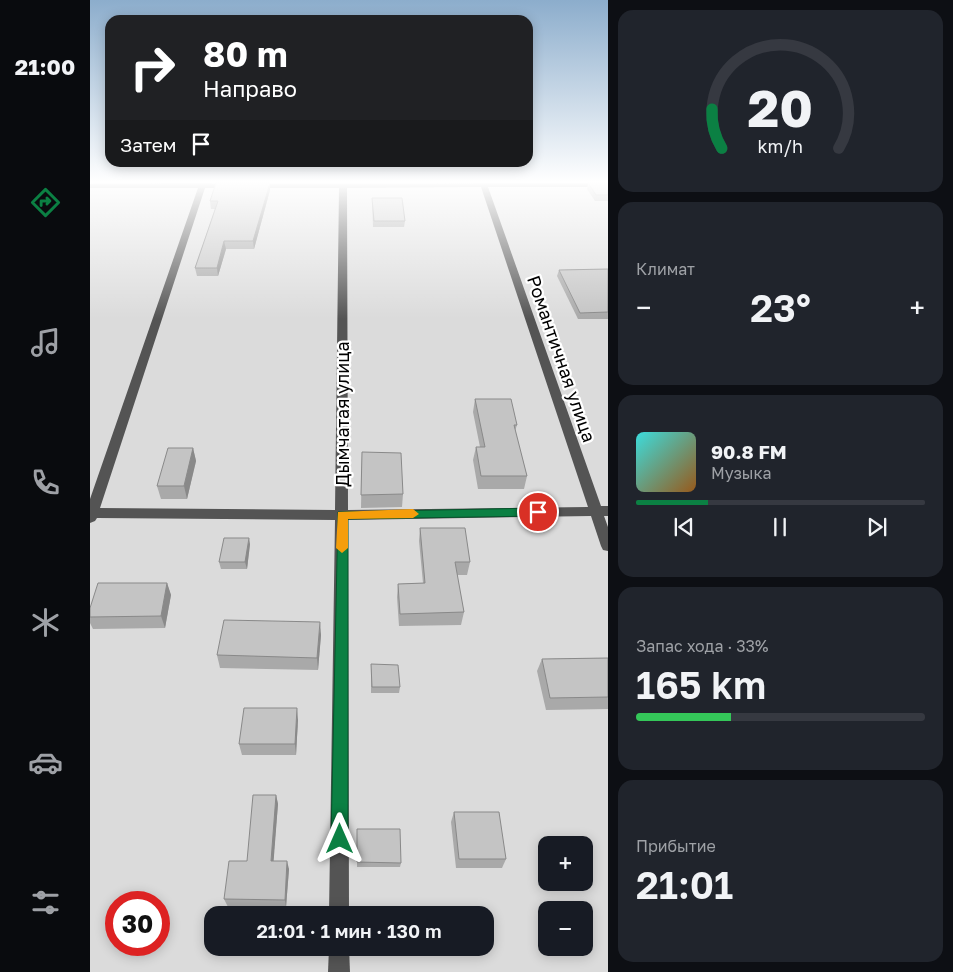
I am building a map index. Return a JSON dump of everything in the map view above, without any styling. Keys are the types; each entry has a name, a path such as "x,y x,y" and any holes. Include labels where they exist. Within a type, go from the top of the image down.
{"street":[{"path":"187,228 91,515 342,515 602,511"},
{"name":"Дымчатая улица","path":"339,906 343,228"},
{"name":"Романтичная улица","path":"499,228 602,511 608,546"},
{"path":"339,956 339,972"}],"shaded area":[{"path":"90,228 608,228 608,972 90,972"}],"building":[{"path":"209,228 257,228 253,241 224,241 217,268 195,268"},
{"path":"608,269 608,312 580,313 559,270"},
{"path":"475,399 511,399 517,425 514,425 527,476 481,476 476,447 485,447"},
{"path":"168,448 193,448 184,486 157,486"},
{"path":"362,452 401,453 403,494 361,495"},
{"path":"420,528 465,528 470,562 455,562 464,612 400,614 398,584 425,583"},
{"path":"224,538 249,538 245,562 219,562"},
{"path":"98,583 167,583 161,616 90,617 90,608"},
{"path":"224,620 320,622 317,658 217,655"},
{"path":"608,658 608,697 550,698 542,659"},
{"path":"371,664 398,665 400,687 372,687"},
{"path":"244,708 297,708 295,744 239,744"},
{"path":"253,795 276,795 271,861 287,861 285,900 224,899 229,861 247,861"},
{"path":"454,812 499,812 506,859 459,859"},
{"path":"357,829 400,829 401,863 357,862"}],"slow traffic":[{"path":"342,548 342,515 413,514"}],"route":[{"path":"340,839 342,515 538,512"}]}
